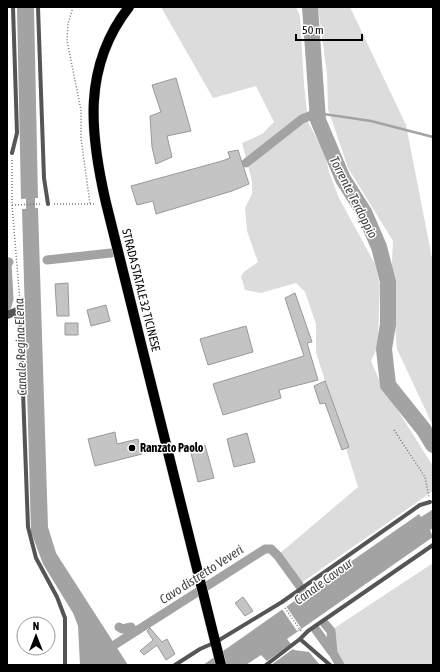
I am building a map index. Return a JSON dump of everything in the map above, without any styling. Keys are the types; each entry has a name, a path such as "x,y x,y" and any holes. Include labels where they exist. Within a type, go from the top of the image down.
{"main road":[{"name":"STRADA STATALE 32 TICINESE","path":"129,7 106,48 96,78 94,92 93,135 106,203 217,647"},
{"path":"217,647 221,665"}],"street":[{"path":"7,315 20,310"}],"lane":[{"path":"12,153 16,133 13,7"},
{"path":"38,7 44,178 48,204"},
{"path":"20,310 28,527 36,558 57,596 65,618 65,665"},
{"path":"175,665 200,649 217,647 420,505 430,502"},
{"path":"266,665 308,631 433,544"},
{"path":"300,639 330,665"}],"path":[{"path":"73,7 68,24 67,41 81,110 81,138 90,204"},
{"path":"12,153 12,205 20,310"},
{"path":"48,204 106,203"},
{"path":"12,205 38,204"},
{"path":"394,430 425,477 430,502"},
{"path":"284,607 300,629"}],"shaded area":[{"path":"17,7 34,7 38,198 21,199"},
{"path":"161,7 296,7 300,16 308,122 325,154 329,172 339,198 375,264 380,286 378,335 376,350 371,361 381,384 433,466 433,491 301,583 279,554 358,487 316,352 316,324 305,292 296,283 261,293 245,290 241,276 245,271 258,262 247,231 245,208 252,194 252,181 242,143 262,134 274,122 256,86 213,98"},
{"path":"318,7 350,7 406,125 433,263 433,426 397,349 391,283 393,241 348,168 328,109 327,74"},
{"path":"38,208 48,527 56,553 128,665 80,665 78,626 73,613 43,564 31,532 22,209"},
{"path":"432,510 433,528 430,530 433,537 287,639 291,644 267,661 261,655 246,665 203,665 419,514 421,517"},
{"path":"433,563 433,665 343,665 336,652 333,629"},
{"path":"293,649 309,652 320,665 271,665"}],"pier":[{"path":"286,606 301,628 297,631 282,609"}],"building":[{"path":"176,78 191,131 167,136 172,157 156,164 152,147 150,116 161,112 152,85"},
{"path":"238,150 249,184 232,191 156,214 153,201 137,205 131,186 222,161 230,158 228,152"},
{"path":"68,283 69,316 57,316 55,284"},
{"path":"295,293 312,342 307,343 318,380 279,390 281,398 223,415 213,384 304,356 285,298"},
{"path":"106,305 110,321 91,326 87,310"},
{"path":"65,323 78,323 78,335 65,335"},
{"path":"246,326 253,352 208,365 200,339"},
{"path":"325,381 349,447 342,450 325,403 320,404 314,386"},
{"path":"115,432 117,444 138,439 142,454 95,466 88,439"},
{"path":"247,433 255,462 234,467 227,439"},
{"path":"205,445 214,478 198,482 190,449"},
{"path":"243,597 253,611 245,616 235,603"},
{"path":"150,628 162,642 167,639 175,654 166,660 157,645 144,655 140,651 153,640 147,631"}],"waterway":[{"name":"Torrente Terdoppio","path":"310,7 318,120 343,179 364,212 379,247 388,282 388,324 384,349 388,385 424,430 433,445"},
{"path":"317,113 371,121 433,137"},
{"path":"246,163 302,119 317,113"},
{"name":"Canale Regina Elena","path":"30,186 31,219"},
{"path":"47,260 111,253"},
{"path":"7,306 9,299 7,262 9,262"},
{"name":"Cavo distretto Veveri","path":"108,649 265,549 271,549 278,556 299,585"},
{"name":"Cavo distretto Veveri","path":"325,624 331,631 333,653 340,665"},
{"path":"119,627 122,629 131,627 134,632"},
{"path":"316,630 332,652"}],"place":[{"name":"Ranzato Paolo","path":"132,448"}],"water label":[{"name":"Canale Cavour","path":"323,581"}]}
